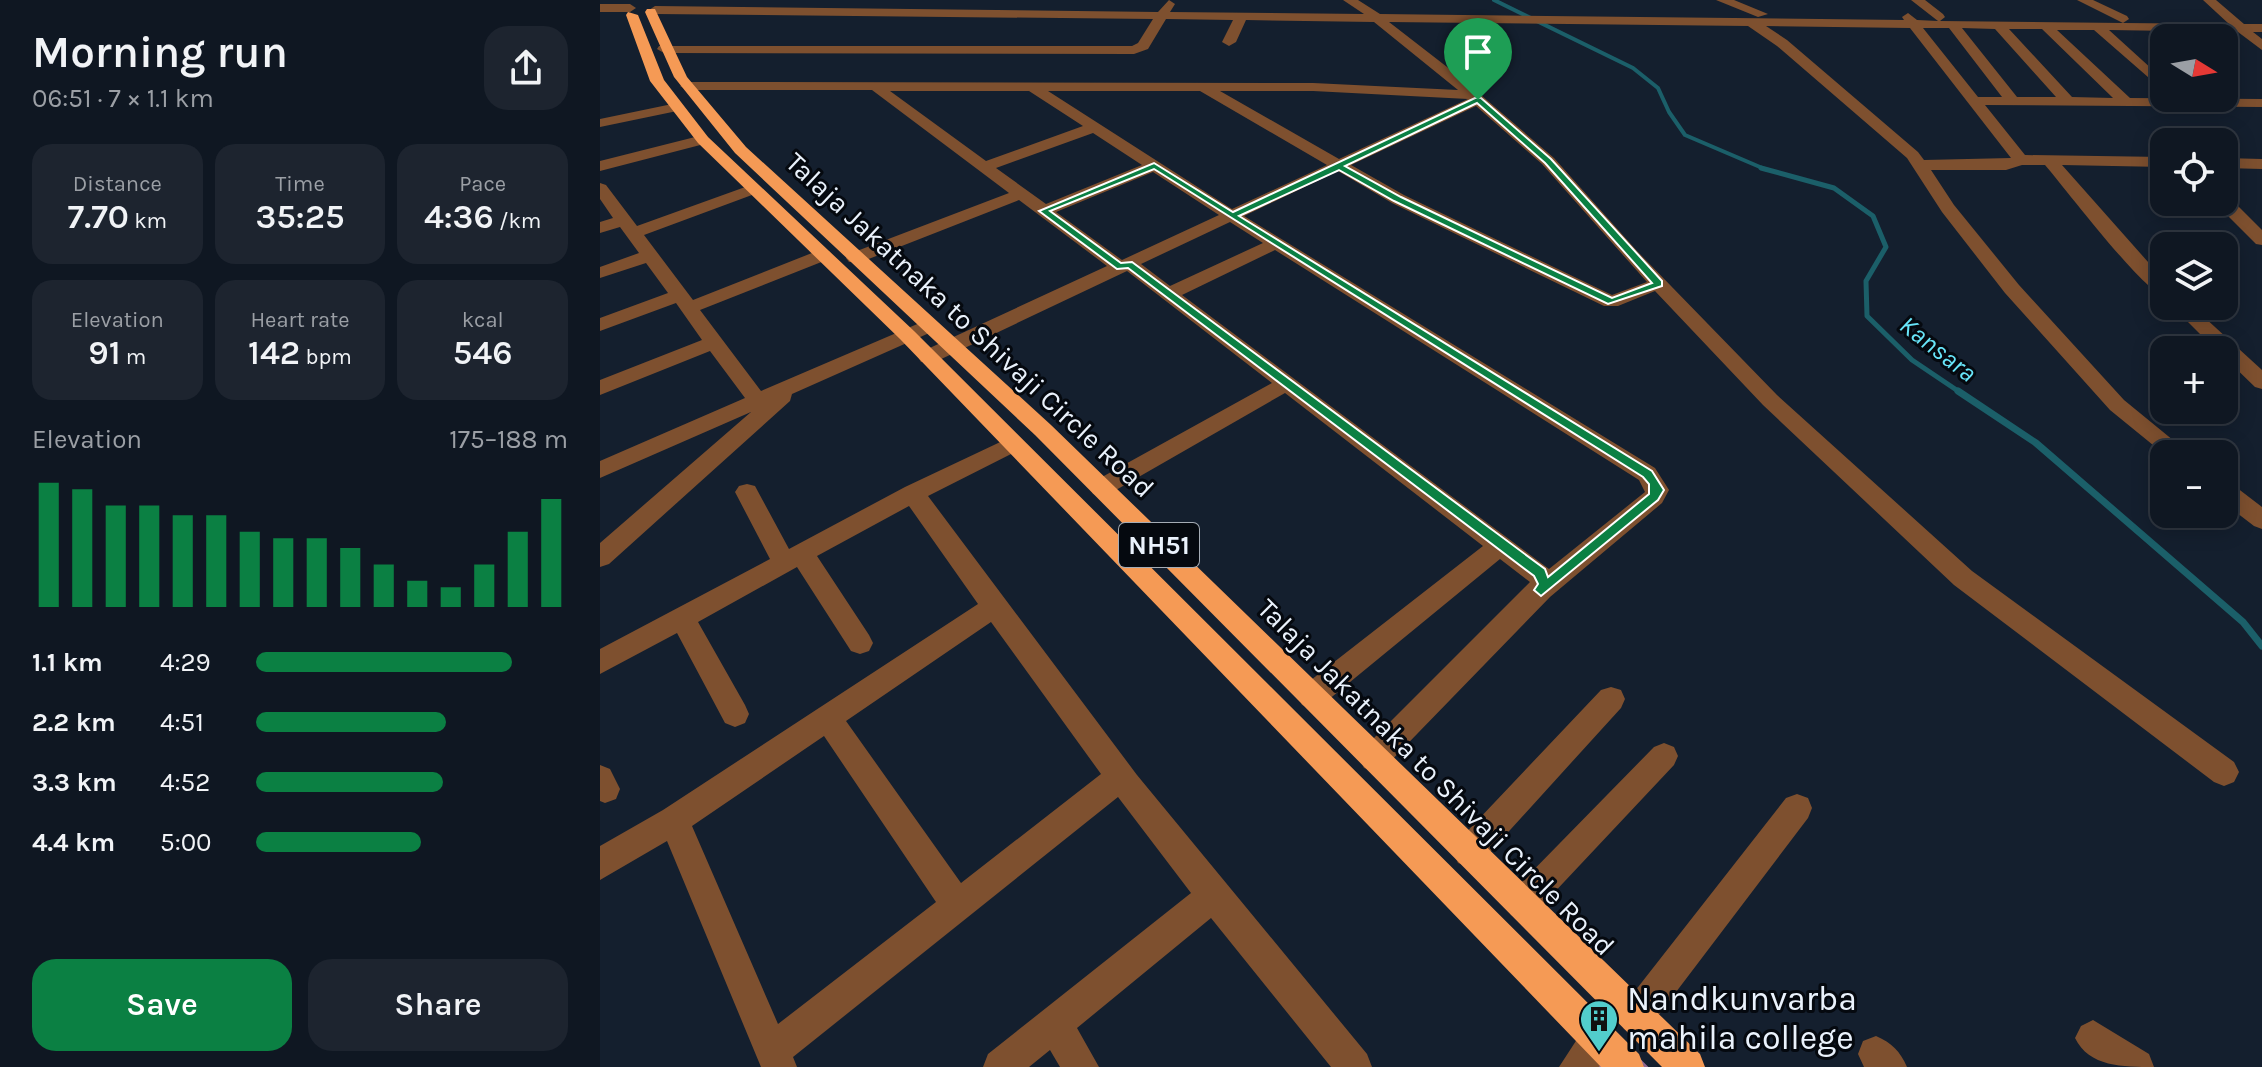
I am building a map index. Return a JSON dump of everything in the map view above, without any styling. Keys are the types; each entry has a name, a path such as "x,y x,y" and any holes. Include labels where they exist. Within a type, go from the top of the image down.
{"highway":[{"name":"Talaja Jakatnaka to Shivaji Circle Road","path":"641,7 664,49 703,140 823,255 918,331 1101,488 1687,1067"},
{"name":"Talaja Jakatnaka to Shivaji Circle Road","path":"641,7 654,75 729,133 740,150 855,258 918,331"},
{"name":"Talaja Jakatnaka to Shivaji Circle Road","path":"939,351 1013,444 1587,1053 1626,1067"}],"street":[{"path":"1349,0 1475,97 1548,161 1658,284 1770,400 1963,578 2224,772"},
{"path":"1722,0 1750,16 1913,155 1948,208 2012,289 2117,405 2161,440"},
{"path":"1917,0 1939,17"},
{"path":"2083,0 2123,19"},
{"path":"2209,0 2236,24"},
{"path":"600,10 641,7 1167,7 1371,15"},
{"path":"946,25 964,7"},
{"path":"1167,7 1242,15 1750,16 1910,20 1953,25 2150,25"},
{"path":"664,49 931,45 1134,50 1143,46 1167,7"},
{"path":"1566,16 1654,9 1750,16"},
{"path":"1229,42 1242,15"},
{"path":"1910,20 1939,17 2123,19 2236,24 2262,20"},
{"path":"1910,20 2021,160"},
{"path":"2238,24 2262,28"},
{"path":"1953,25 2013,102"},
{"path":"1998,25 2068,102"},
{"path":"2046,26 2126,102"},
{"path":"2097,26 2150,74"},
{"path":"2238,26 2262,46"},
{"path":"901,88 931,45"},
{"path":"600,123 682,96 877,88 1313,87 1475,97"},
{"path":"877,88 1044,211 1169,294 1502,544 1540,573 1544,584 1541,590"},
{"path":"1034,88 1232,216 1647,474 1655,482 1657,490 1654,497 1541,590 1374,758"},
{"path":"1204,88 1398,199 1611,302 1658,284"},
{"path":"939,351 1339,166 1475,97"},
{"path":"1976,101 2150,101"},
{"path":"2238,102 2262,103"},
{"path":"985,167 1094,127"},
{"path":"600,166 703,140"},
{"path":"1919,165 2006,165 2021,160 2150,162"},
{"path":"2050,161 2150,276"},
{"path":"2238,163 2262,164"},
{"path":"1044,211 1154,166"},
{"path":"600,188 757,400"},
{"path":"600,228 629,226 754,189"},
{"path":"855,258 1021,194"},
{"path":"2238,216 2262,240"},
{"path":"1169,294 1276,243"},
{"path":"600,273 650,255"},
{"path":"600,325 684,302 823,255"},
{"path":"2196,320 2262,382"},
{"path":"600,470 918,331"},
{"path":"600,388 714,342"},
{"path":"600,557 800,381"},
{"path":"1101,488 1287,383"},
{"path":"600,662 913,493 1013,444"},
{"path":"747,492 792,558 860,643"},
{"path":"913,493 1055,694 1286,988 1354,1067"},
{"path":"2238,501 2262,520"},
{"path":"1312,696 1502,544"},
{"path":"600,864 674,820 993,607"},
{"path":"682,618 735,714"},
{"path":"1469,852 1611,699"},
{"path":"827,717 957,905"},
{"path":"1522,904 1664,756"},
{"path":"674,820 775,1059 957,905 1121,777"},
{"path":"1636,1017 1797,808"},
{"path":"1001,1067 1214,895"},
{"path":"1054,1024 1081,1067"},
{"path":"2093,1038 2136,1067"}],"building":[{"path":"1580,1058 1638,1058 1647,1067 1573,1067"}],"waterway":[{"name":"Kansara","path":"1494,0 1633,68 1658,88 1669,112 1685,135 1765,169"},
{"name":"Kansara","path":"1765,169 1834,188 1873,216 1886,247 1866,281 1867,316 1912,360 1961,393"},
{"name":"Kansara","path":"1961,393 2036,443 2243,622 2262,646"}],"place":[{"name":"Nandkunvarba mahila college","path":"1599,1053"}],"route":[{"path":"1478,100 1232,216 1154,166 1044,211 1120,267 1129,264 1540,573 1544,584 1541,590 1654,497 1657,490 1655,482 1494,377 1232,216 1339,166 1398,199 1611,302 1658,284 1548,161 1478,100"}]}
